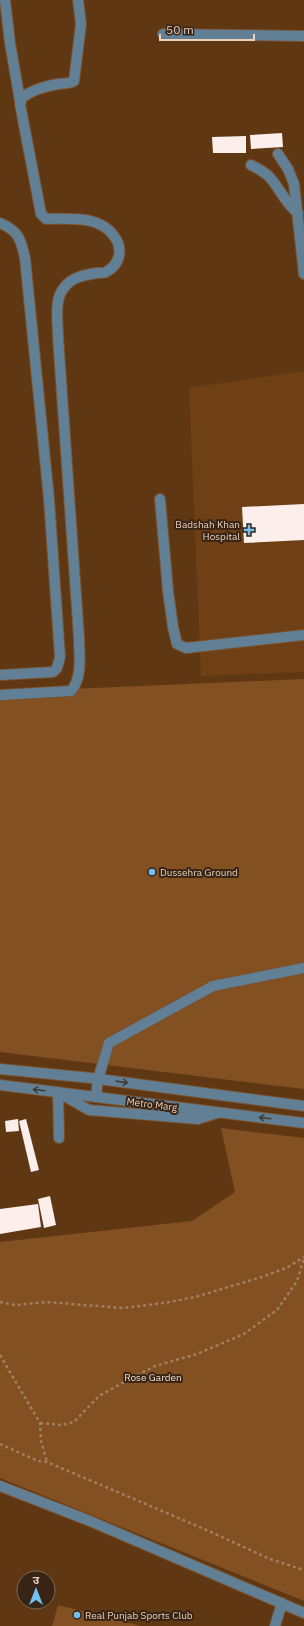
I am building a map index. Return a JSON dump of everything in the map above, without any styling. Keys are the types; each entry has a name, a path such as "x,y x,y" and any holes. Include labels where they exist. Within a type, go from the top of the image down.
{"street":[{"path":"0,695 65,692 71,691 76,686 79,672 79,638 59,350 58,300 62,290 68,283 78,276 106,272 114,265 120,255 119,243 107,227 95,221 46,219 41,214 10,43 5,0"},
{"path":"20,100 33,91 49,86 72,83 74,81 81,24 78,0"},
{"path":"163,34 304,36"},
{"path":"278,154 292,178 298,213 304,274"},
{"path":"251,166 263,171 272,180 285,200 298,213"},
{"path":"0,223 13,229 17,234 22,244 25,258 49,499 60,657 57,668 53,672 0,674"},
{"path":"160,499 172,627 177,644 186,648 304,635"},
{"path":"96,1097 98,1079 109,1043 213,986 304,968"},
{"name":"Metro Marg","path":"0,1069 98,1079 304,1106"},
{"name":"Metro Marg","path":"0,1085 304,1122"},
{"path":"58,1092 88,1110 198,1120 219,1112"},
{"path":"58,1092 59,1138"},
{"path":"0,1486 90,1522 304,1613"},
{"path":"275,1626 282,1604"}],"path":[{"path":"0,1302 15,1305 46,1302 123,1308 195,1297 265,1276 288,1267 304,1258"},
{"path":"40,1423 62,1425 74,1422 99,1396 135,1376 155,1366 197,1354 244,1334 277,1310 297,1281 304,1258"},
{"path":"0,1355 40,1423 41,1441 47,1462"},
{"path":"0,1444 38,1461 47,1462 209,1531 270,1559 304,1570"}],"shaded area":[{"name":"Badshah Khan Hospital","path":"304,371 304,672 201,676 189,388"}],"green space":[{"name":"Dussehra Ground","path":"304,679 304,1089 0,1052 0,692"},
{"name":"Rose Garden","path":"221,1128 304,1138 304,1601 0,1478 0,1242 192,1221 235,1192"},
{"name":"Real Punjab Sports Club","path":"58,1605 141,1626 52,1626"}],"building":[{"path":"282,133 283,147 251,149 250,135"},
{"path":"246,136 246,153 213,153 212,137"},
{"path":"304,504 304,540 244,543 242,507"},
{"path":"18,1119 19,1131 6,1132 5,1121"},
{"path":"26,1119 39,1170 31,1172 19,1121"},
{"path":"50,1196 56,1225 44,1228 38,1199"},
{"path":"38,1204 41,1227 0,1234 0,1209"}],"place":[{"name":"Badshah Khan Hospital","path":"249,530"},
{"name":"Dussehra Ground","path":"152,872"},
{"name":"Real Punjab Sports Club","path":"77,1615"}]}
